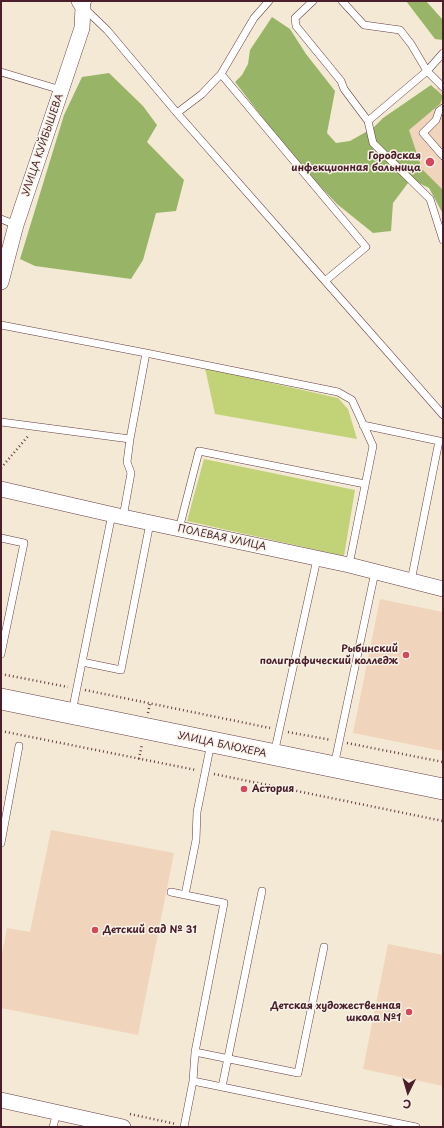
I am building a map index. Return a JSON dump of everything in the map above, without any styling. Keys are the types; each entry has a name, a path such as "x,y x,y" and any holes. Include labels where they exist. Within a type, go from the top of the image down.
{"street":[{"name":"УЛИЦА КУЙБЫШЕВА","path":"1,280 16,225 82,28 84,3"},
{"name":"ПОЛЕВАЯ УЛИЦА","path":"1,489 117,516 349,565 443,588"},
{"name":"УЛИЦА БЛЮХЕРА","path":"1,699 274,756 443,789"},
{"path":"1,1100 123,1127"}],"lane":[{"path":"177,113 202,94 220,74 254,18 269,1"},
{"path":"313,1 295,18 296,26 341,81 344,89 368,121 373,143 430,199 443,240"},
{"path":"342,1 364,25 400,30 411,44 427,71 443,87"},
{"path":"84,3 177,113 443,415"},
{"path":"368,121 427,71 443,53"},
{"path":"1,72 62,90"},
{"path":"220,74 366,247 325,281"},
{"path":"443,108 438,111 436,120 423,133 443,156"},
{"path":"1,219 16,225"},
{"path":"1,325 338,392 352,400 373,446 349,565"},
{"path":"71,714 117,516 130,473 127,462 146,353"},
{"path":"1,422 130,440"},
{"path":"363,425 439,441 411,581"},
{"path":"179,529 200,451 365,484"},
{"path":"82,662 121,670 150,523"},
{"path":"1,538 24,543 1,654"},
{"path":"274,756 317,559"},
{"path":"334,768 375,572"},
{"path":"185,895 196,840 197,812 211,743"},
{"path":"1,843 19,746"},
{"path":"222,1087 262,891"},
{"path":"171,892 224,903 195,1052 193,1082 184,1127"},
{"path":"195,1052 298,1072 324,947"},
{"path":"193,1082 416,1127"},
{"path":"53,1127 57,1112"}],"path":[{"path":"1,468 36,427"},
{"path":"1,674 443,762"},
{"path":"1,731 443,821"}],"shaded area":[{"name":"Городская инфекционная больница","path":"443,83 443,197 389,129"},
{"name":"Рыбинский полиграфический колледж","path":"380,599 443,612 443,751 353,733"},
{"name":"Детский сад № 31","path":"51,830 174,853 138,1035 1,1008 1,959 7,928 30,932"},
{"name":"Детская художественная школа №1","path":"388,944 443,955 443,1086 363,1069"}],"green space":[{"path":"406,1 426,1 443,20 443,40 435,39"},
{"path":"272,17 290,29 306,54 335,91 327,133 336,143 350,141 373,128 383,118 431,85 443,96 440,104 409,130 422,169 443,190 443,214 429,188 411,179 393,203 391,231 373,233 337,204 297,162 235,82 242,75 248,64 250,50"},
{"path":"109,73 143,106 157,125 147,142 184,180 176,211 156,213 143,260 131,279 35,266 20,259 64,115 82,77"},
{"path":"205,368 338,398 348,409 357,439 215,414"},
{"path":"204,459 355,490 344,556 187,521"}],"place":[{"name":"Городская инфекционная больница","path":"430,162"},
{"name":"Рыбинский полиграфический колледж","path":"406,655"},
{"name":"Астория","path":"244,789"},
{"name":"Детский сад № 31","path":"95,930"},
{"name":"Детская художественная школа №1","path":"409,1012"}]}
